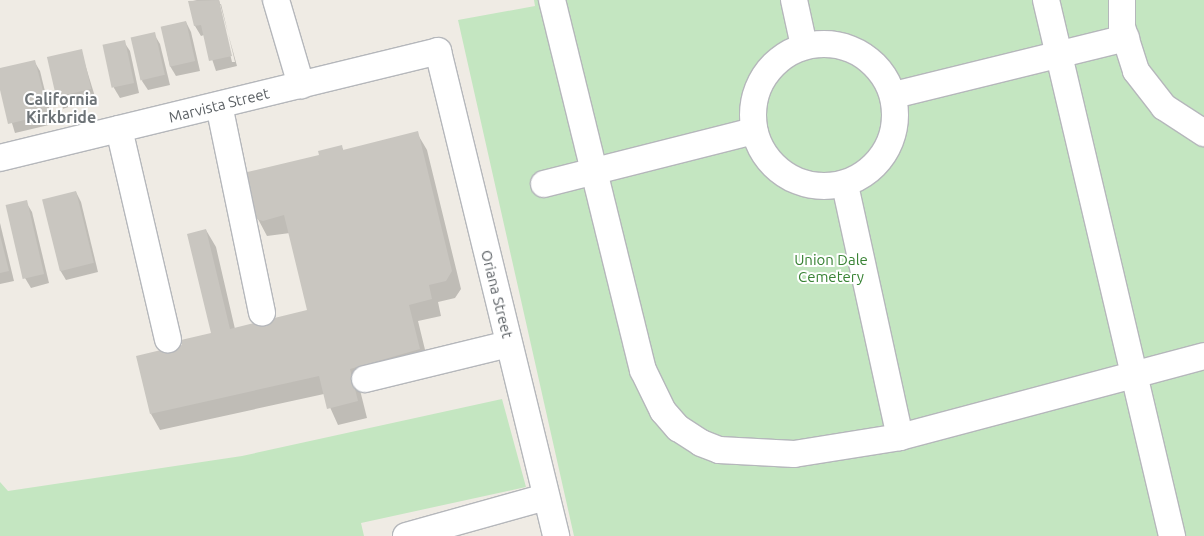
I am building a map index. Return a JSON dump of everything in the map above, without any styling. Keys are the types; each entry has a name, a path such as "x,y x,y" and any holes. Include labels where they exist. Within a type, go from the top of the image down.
{"street":[{"path":"276,0 301,85"},
{"path":"552,0 643,370 663,411 678,428 700,443 719,450 754,454 794,454 900,437 1133,373 1204,356"},
{"path":"794,0 804,46"},
{"path":"1046,0 1172,536"},
{"path":"1122,0 1122,27 1136,71 1164,107 1204,133"},
{"path":"894,95 1126,38"},
{"path":"832,44 859,52 881,70 894,95 896,123 888,150 870,171 844,185 816,187 790,178 768,160 754,131 753,107 761,81 779,59 804,46 832,44"},
{"name":"Marvista Street","path":"0,158 438,52"},
{"name":"Oriana Street","path":"438,52 556,536"},
{"path":"219,105 262,313"},
{"path":"119,129 168,339"},
{"path":"544,184 754,131"},
{"path":"844,185 900,437"},
{"path":"365,379 509,344"},
{"path":"406,536 546,497"}],"green space":[{"name":"Union Dale Cemetery","path":"534,0 1204,0 1204,536 574,536 458,20 535,6"},
{"path":"502,399 526,487 361,523 364,536 0,536 0,482 8,491 242,456"}],"building":[{"path":"219,0 232,56 209,61 201,25 194,26 188,1"},
{"path":"186,21 195,61 170,67 161,27"},
{"path":"155,32 165,75 141,80 131,38"},
{"path":"125,40 134,83 112,88 103,45"},
{"path":"82,49 91,89 56,97 47,57"},
{"path":"35,60 49,114 8,124 0,90 0,68"},
{"path":"418,131 452,271 446,281 429,285 432,299 409,305 420,349 350,369 358,401 327,409 319,376 150,414 136,356 182,345 181,340 211,333 187,234 206,229 230,329 307,310 284,215 263,221 256,219 243,173 319,155 318,151 342,145 343,150"},
{"path":"76,191 94,263 60,271 42,199"},
{"path":"27,200 44,274 23,279 6,205"},
{"path":"0,235 9,271 0,273"}],"district":[{"name":"California Kirkbride","path":"61,108"}]}
